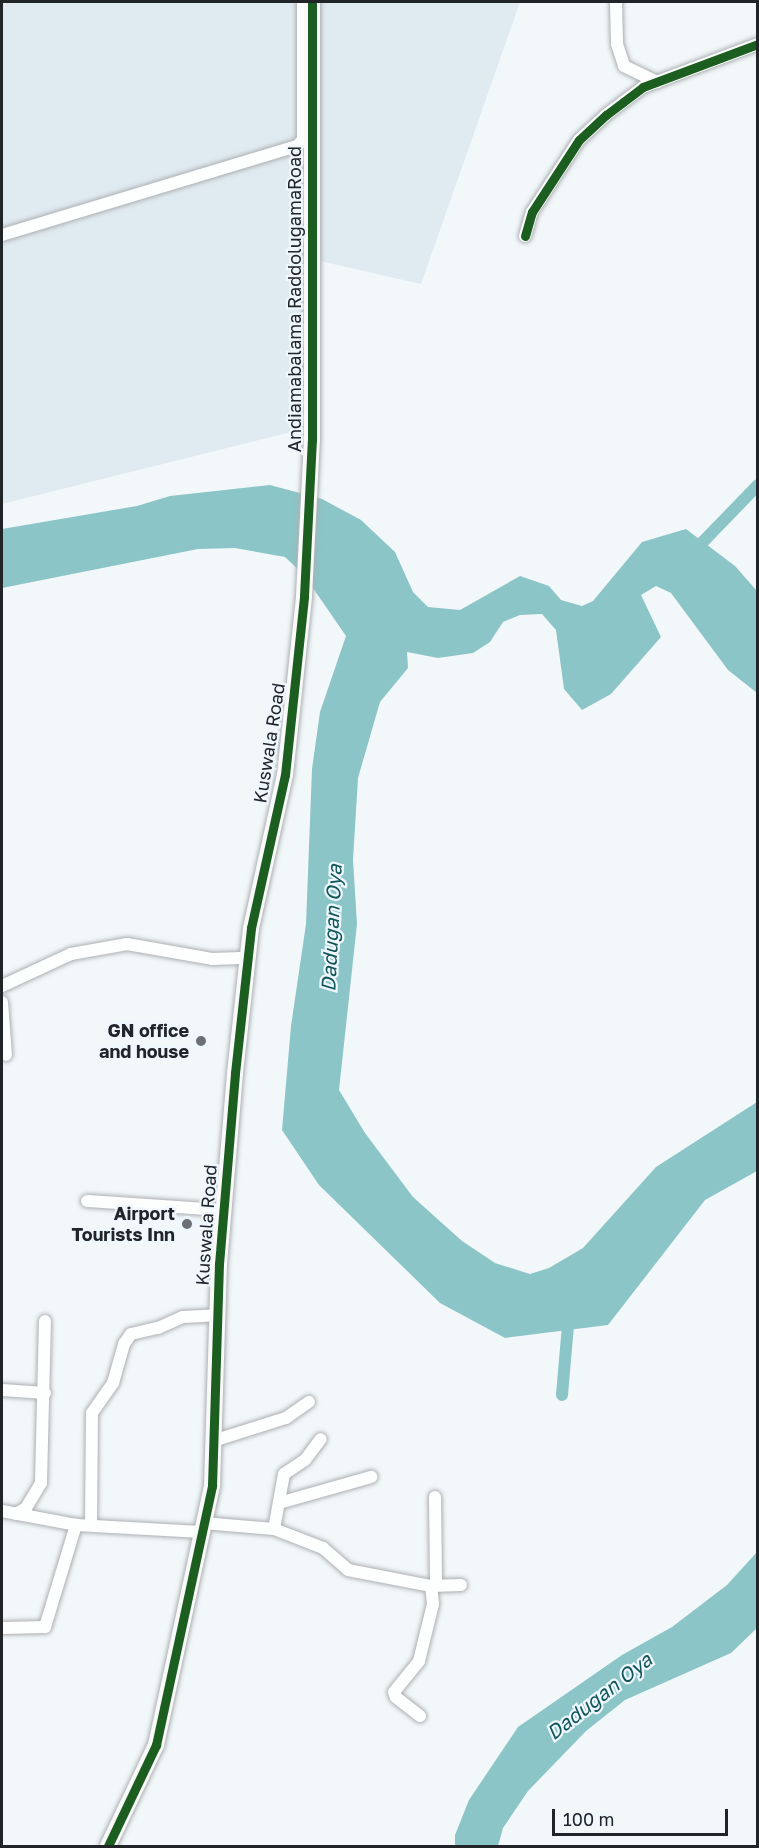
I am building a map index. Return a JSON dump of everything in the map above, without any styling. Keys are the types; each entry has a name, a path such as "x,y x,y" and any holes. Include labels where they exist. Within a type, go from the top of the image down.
{"street":[{"path":"2,235 297,146 303,140 303,2"},
{"name":"Andiamabalama RaddolugamaRoad","path":"304,596 312,440 312,2"},
{"path":"616,2 617,44 624,66 657,82"},
{"path":"525,236 532,212 579,140 606,115 643,87 758,44"},
{"name":"Kuswala Road","path":"108,1846 156,1745 212,1486 217,1315 223,1210 248,958 261,874 285,775 304,596"},
{"path":"2,986 71,954 127,944 212,959 248,958"},
{"path":"2,1002 6,1055"},
{"path":"87,1201 223,1210"},
{"path":"91,1525 92,1413 113,1383 124,1344 131,1334 158,1328 183,1317 217,1315"},
{"path":"16,1514 26,1508 41,1483 45,1321"},
{"path":"2,1390 45,1393"},
{"path":"213,1441 286,1418 309,1402"},
{"path":"274,1529 284,1474 305,1460 321,1439"},
{"path":"279,1503 371,1477"},
{"path":"420,1716 396,1697 394,1692 420,1661 433,1604 435,1497"},
{"path":"2,1511 76,1525 274,1529 323,1548 348,1570 434,1585 461,1585"},
{"path":"2,1628 45,1627 76,1525"}],"shaded area":[{"path":"2,2 520,2 421,284 311,259 303,429 2,504"}],"water":[{"name":"Dadugan Oya","path":"270,485 322,499 361,520 395,552 413,592 428,607 460,610 520,576 549,586 561,600 582,606 593,601 642,542 686,529 735,566 757,591 757,693 728,670 671,593 656,586 641,595 661,637 611,694 582,710 564,689 556,630 542,614 520,615 503,622 490,642 473,653 438,658 407,652 408,668 380,702 358,778 353,860 357,924 339,1090 365,1133 413,1197 462,1241 495,1263 530,1274 549,1268 583,1248 656,1167 757,1102 757,1171 705,1200 608,1325 505,1338 440,1303 319,1185 282,1130 291,1026 306,924 312,769 320,712 346,636 304,575 285,557 235,548 198,549 2,588 2,529 137,506 170,496"},
{"name":"Dadugan Oya","path":"757,1552 757,1628 731,1653 625,1700 586,1731 528,1791 503,1828 498,1846 455,1846 455,1835 469,1800 518,1727 622,1655 672,1627 727,1585"}],"waterway":[{"path":"694,551 758,485"},
{"path":"562,1395 569,1314"}],"cycle path":[{"path":"108,1846 156,1745 212,1486 219,1264 235,1073 251,928 285,775 304,596 312,440 312,2"},
{"path":"525,236 532,212 579,140 606,115 643,87 758,44"}],"place":[{"name":"GN office and house","path":"201,1041"},
{"name":"Airport Tourists Inn","path":"187,1224"}]}
